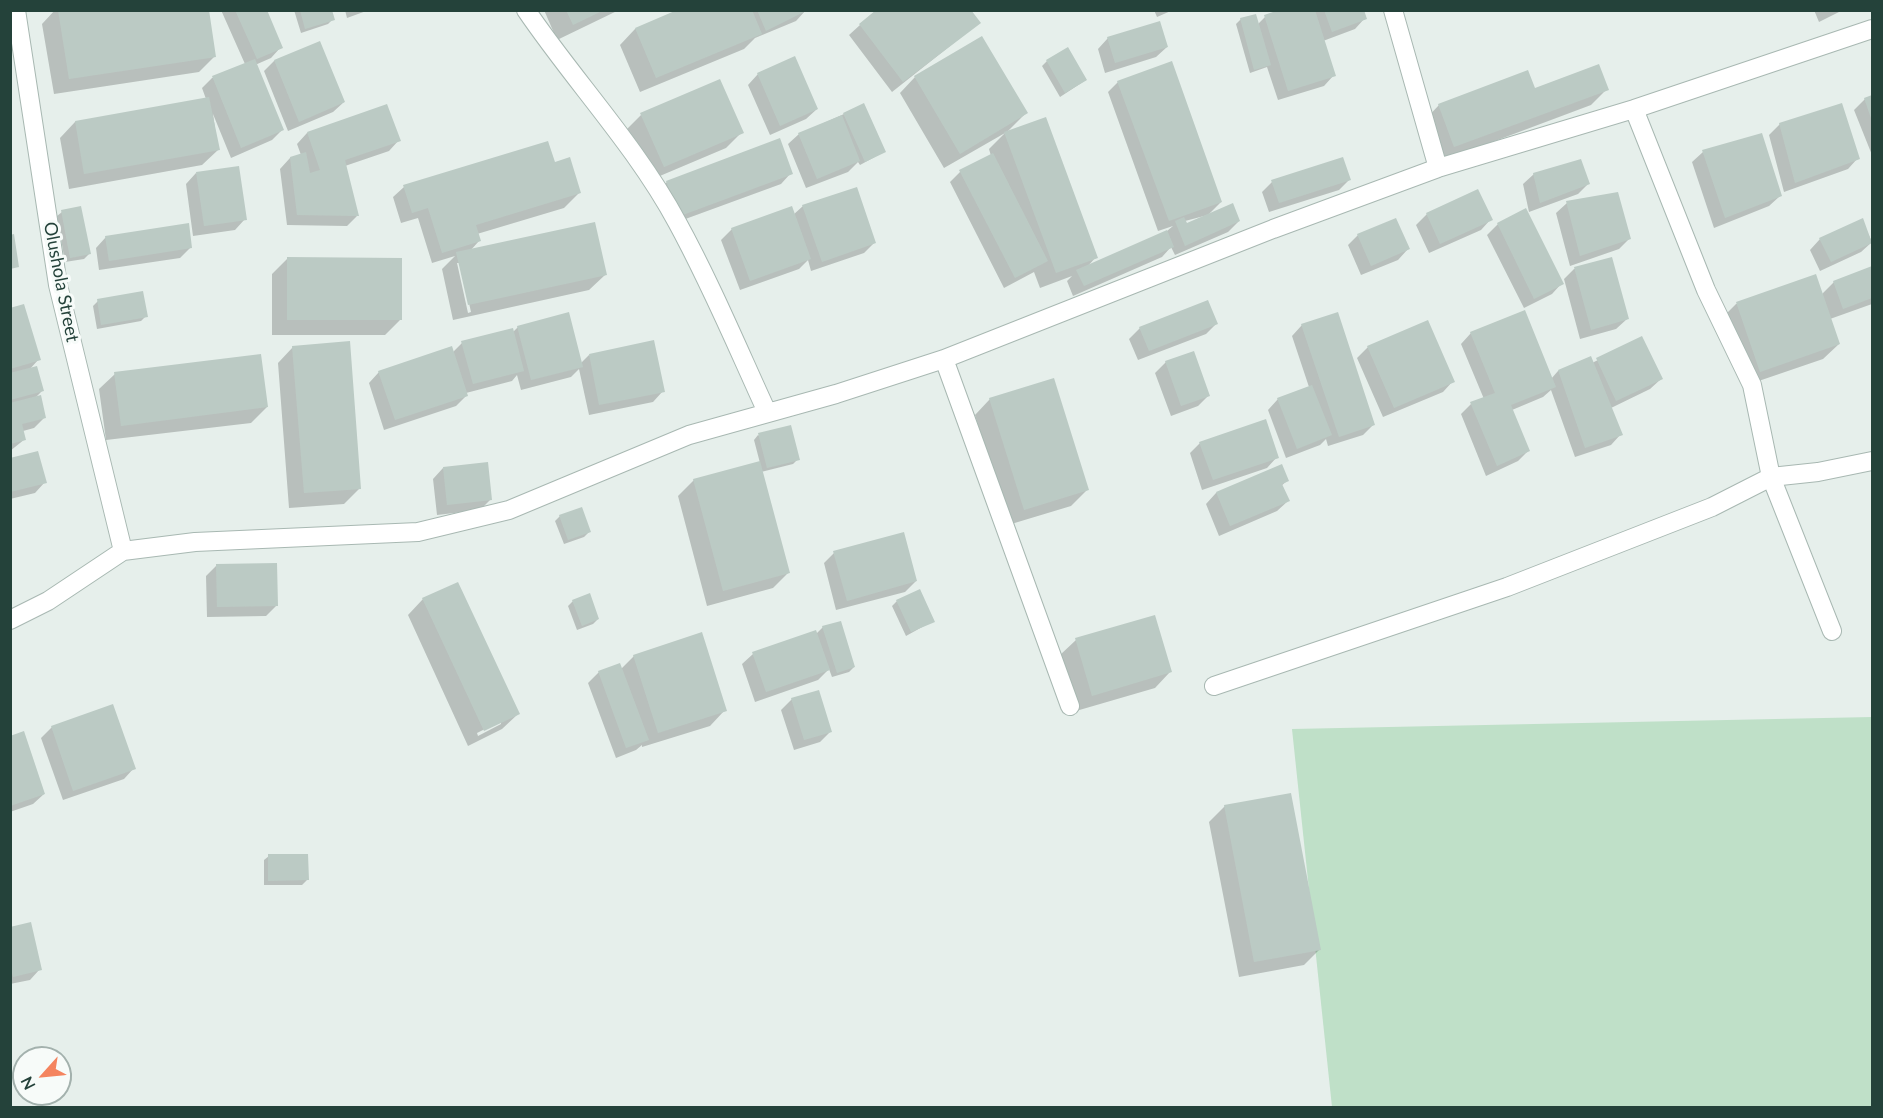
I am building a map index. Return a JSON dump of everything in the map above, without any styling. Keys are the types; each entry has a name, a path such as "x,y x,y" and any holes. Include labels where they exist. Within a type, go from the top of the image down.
{"street":[{"name":"Olushola Street","path":"16,10 58,285 123,550"},
{"path":"526,10 556,55 643,167 677,222 767,412"},
{"path":"1393,10 1438,168"},
{"path":"10,620 48,601 123,550 195,542 418,532 509,510 689,435 836,394 944,359 1262,233 1438,168 1634,109 1872,29"},
{"path":"1634,109 1706,290 1752,385 1771,477 1832,631"},
{"path":"944,359 1070,706"},
{"path":"1214,686 1507,587 1712,507 1771,477 1818,472 1872,461"}],"green space":[{"path":"1872,717 1872,1107 1332,1107 1292,729"}],"building":[{"path":"58,10 209,10 216,57 69,79"},
{"path":"235,10 267,10 283,48 257,59"},
{"path":"300,10 332,10 335,20 305,29"},
{"path":"566,10 604,10 573,25"},
{"path":"677,10 752,10 762,34 656,78 635,28"},
{"path":"757,10 808,10 766,31"},
{"path":"876,10 971,10 981,23 903,82 859,24"},
{"path":"1279,10 1315,10 1336,76 1288,91 1264,15"},
{"path":"1324,10 1364,10 1367,19 1332,32"},
{"path":"1256,14 1271,65 1254,70 1240,18"},
{"path":"1160,21 1168,47 1115,63 1107,37"},
{"path":"982,36 1028,113 960,154 914,76"},
{"path":"320,41 345,102 299,122 274,60"},
{"path":"1068,47 1087,80 1065,93 1046,60"},
{"path":"795,56 818,109 780,126 757,73"},
{"path":"255,59 284,130 241,148 212,76"},
{"path":"1172,61 1222,202 1169,221 1117,81"},
{"path":"1599,64 1609,90 1454,147 1438,104 1528,70 1535,88"},
{"path":"720,79 744,133 664,167 640,113"},
{"path":"1872,95 1872,121 1864,98"},
{"path":"209,97 220,150 84,174 75,121"},
{"path":"864,103 886,152 865,162 843,113"},
{"path":"1842,103 1860,159 1795,183 1779,123"},
{"path":"387,104 401,141 345,160 359,216 297,215 290,157 306,152 310,173 320,170 307,132"},
{"path":"842,115 860,161 817,179 798,133"},
{"path":"1046,117 1098,258 1056,273 1004,132"},
{"path":"1762,133 1782,196 1725,218 1702,150"},
{"path":"780,138 793,174 680,216 666,181"},
{"path":"548,141 555,162 570,157 581,193 476,225 481,241 442,253 428,208 412,213 403,185"},
{"path":"993,153 1048,261 1015,278 959,170"},
{"path":"1343,157 1351,180 1279,203 1271,180"},
{"path":"1581,159 1590,184 1540,203 1533,173"},
{"path":"239,166 247,220 204,226 196,172"},
{"path":"857,187 876,243 822,262 802,205"},
{"path":"1478,189 1493,220 1440,244 1426,213"},
{"path":"1618,192 1631,239 1580,256 1566,201"},
{"path":"1233,203 1240,221 1185,246 1175,221 1184,217 1187,223"},
{"path":"81,206 91,254 70,258 61,210"},
{"path":"792,206 811,259 750,281 731,228"},
{"path":"1526,208 1564,284 1534,299 1497,223"},
{"path":"1396,218 1410,249 1371,266 1357,234"},
{"path":"1863,218 1872,243 1831,262 1819,238"},
{"path":"595,222 607,275 468,305 456,252"},
{"path":"189,223 192,248 109,261 105,236"},
{"path":"1167,230 1174,247 1084,286 1076,270"},
{"path":"14,234 19,267 10,269 10,235"},
{"path":"287,257 402,258 402,320 287,320"},
{"path":"1612,257 1629,319 1591,330 1574,267"},
{"path":"1872,266 1872,298 1843,309 1833,281"},
{"path":"1816,274 1840,344 1760,372 1736,302"},
{"path":"143,291 148,317 101,325 97,299"},
{"path":"1208,300 1218,324 1149,351 1139,327"},
{"path":"24,304 41,360 10,369 10,308"},
{"path":"1525,310 1556,387 1511,405 1530,451 1497,466 1470,402 1495,393 1470,332"},
{"path":"569,312 583,367 531,380 517,326"},
{"path":"1338,312 1375,425 1339,437 1301,324"},
{"path":"1428,320 1455,382 1394,408 1367,346"},
{"path":"513,328 524,371 473,384 461,341"},
{"path":"1642,336 1663,379 1616,401 1596,358"},
{"path":"654,340 665,392 599,405 589,354"},
{"path":"350,341 361,489 304,493 292,346"},
{"path":"452,346 468,396 395,420 378,371"},
{"path":"1194,351 1210,396 1181,406 1165,361"},
{"path":"261,354 268,407 121,426 114,372"},
{"path":"1591,356 1623,435 1585,448 1558,370"},
{"path":"37,366 44,391 10,400 10,373"},
{"path":"1054,378 1089,490 1024,510 989,398"},
{"path":"1312,385 1332,435 1297,449 1277,398"},
{"path":"41,395 46,418 22,424 26,440 10,444 10,403"},
{"path":"1266,419 1279,458 1213,480 1199,442"},
{"path":"791,425 800,460 767,468 758,433"},
{"path":"38,451 47,483 10,492 10,458"},
{"path":"760,461 790,573 723,591 693,479"},
{"path":"488,462 492,500 447,505 443,467"},
{"path":"1282,464 1289,481 1282,484 1290,501 1230,526 1216,492"},
{"path":"582,507 591,532 568,540 559,515"},
{"path":"904,532 917,581 847,601 833,551"},
{"path":"277,563 278,606 217,607 216,564"},
{"path":"458,582 520,714 484,731 422,598"},
{"path":"920,589 935,622 911,632 896,600"},
{"path":"590,593 599,619 582,626 572,600"},
{"path":"1155,615 1172,672 1092,696 1075,638"},
{"path":"841,621 855,667 837,673 822,626"},
{"path":"816,630 830,670 766,692 752,652"},
{"path":"702,632 727,711 658,733 633,655"},
{"path":"620,663 649,740 626,748 598,671"},
{"path":"819,690 832,732 804,740 791,698"},
{"path":"113,704 136,769 73,791 51,726"},
{"path":"24,731 45,794 10,806 10,736"},
{"path":"1291,793 1321,950 1254,962 1224,805"},
{"path":"268,854 308,854 309,880 268,881"},
{"path":"31,922 42,970 13,977 10,964 10,927"}]}
